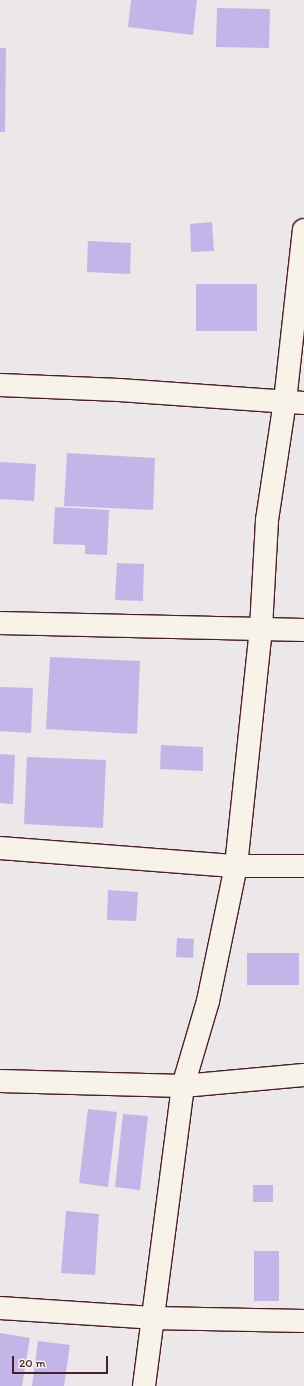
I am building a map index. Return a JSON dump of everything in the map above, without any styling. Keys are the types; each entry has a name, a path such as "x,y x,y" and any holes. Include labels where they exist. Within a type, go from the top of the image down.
{"street":[{"path":"144,1386 183,1086 208,1001 236,866 261,628 267,520 294,402 304,230"},
{"path":"0,386 294,402"},
{"path":"0,622 304,630"},
{"path":"0,848 236,866 304,866"},
{"path":"0,1080 183,1086 304,1076"},
{"path":"0,1308 153,1318 304,1322"}],"building":[{"path":"131,0 197,0 193,35 128,27"},
{"path":"217,8 270,9 269,48 216,47"},
{"path":"0,48 6,48 5,132 0,132"},
{"path":"212,222 214,251 191,252 190,224"},
{"path":"88,241 131,243 130,274 87,272"},
{"path":"196,284 257,284 257,331 196,331"},
{"path":"67,453 155,458 153,510 64,506"},
{"path":"0,462 36,464 34,501 0,499"},
{"path":"55,507 109,510 107,555 85,554 85,545 53,544"},
{"path":"117,563 144,564 143,601 115,600"},
{"path":"50,657 140,661 137,734 46,729"},
{"path":"0,687 33,688 31,733 0,731"},
{"path":"161,745 203,747 203,771 160,769"},
{"path":"0,754 15,755 13,804 0,803"},
{"path":"27,757 106,760 103,828 24,824"},
{"path":"108,890 138,892 136,921 107,920"},
{"path":"177,938 194,939 193,958 176,957"},
{"path":"247,953 299,953 299,985 247,985"},
{"path":"88,1109 117,1112 108,1187 79,1183"},
{"path":"123,1114 148,1116 140,1190 115,1187"},
{"path":"253,1185 273,1185 273,1202 253,1202"},
{"path":"66,1211 99,1214 95,1275 61,1273"},
{"path":"254,1251 279,1251 279,1301 254,1301"},
{"path":"0,1333 30,1338 22,1386 0,1386"},
{"path":"38,1341 70,1345 64,1386 32,1386"}]}
